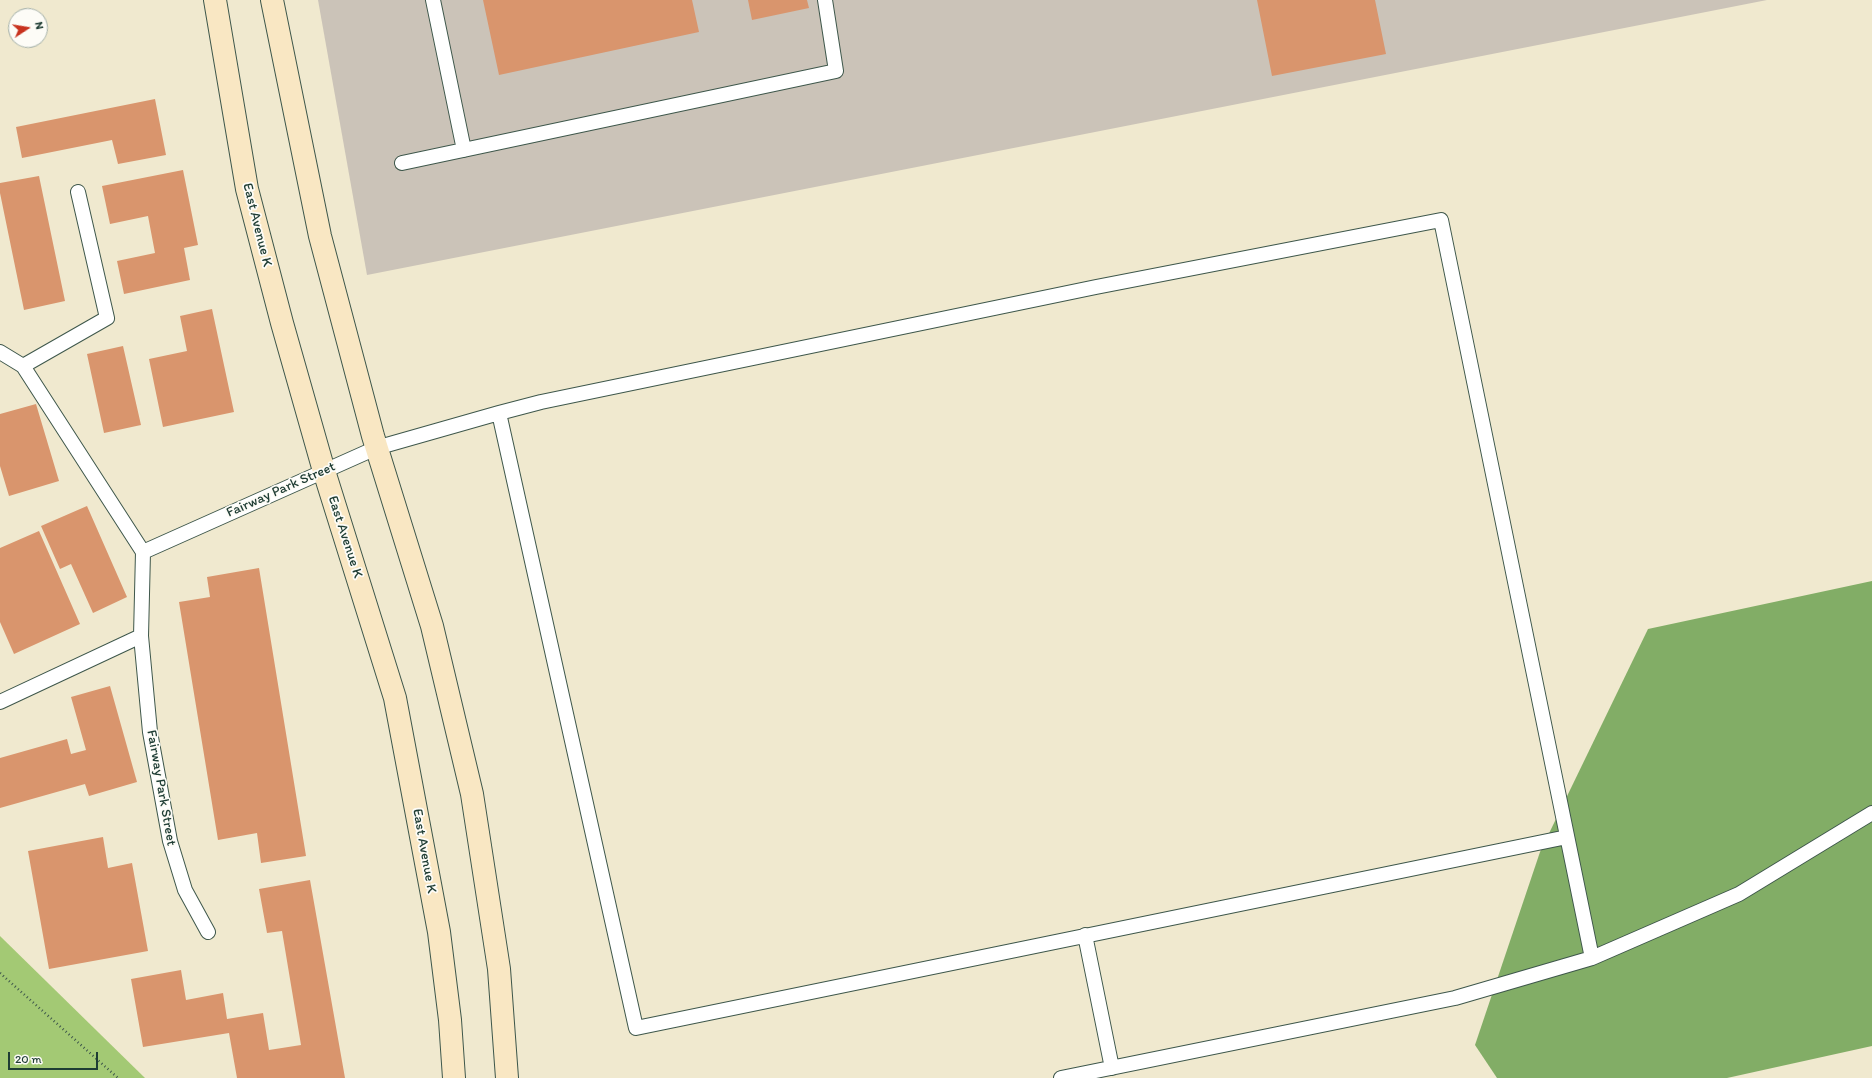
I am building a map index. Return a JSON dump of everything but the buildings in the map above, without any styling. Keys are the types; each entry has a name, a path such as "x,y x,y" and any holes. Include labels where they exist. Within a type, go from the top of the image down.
{"street":[{"name":"East Avenue K","path":"215,0 247,189 282,323 324,471 395,698 439,932 450,1020 454,1078"},
{"path":"272,0 320,236 376,448 432,626 472,794 500,969 507,1078"}],"lane":[{"path":"433,0 464,150"},
{"path":"402,163 836,71 825,0"},
{"path":"23,366 107,318 78,192"},
{"name":"Fairway Park Street","path":"208,932 185,890 170,841 150,732 141,636 143,552 376,448 541,402 1096,287 1441,220 1567,837"},
{"path":"0,352 23,366 143,552"},
{"path":"499,413 636,1028 1567,837 1592,958"},
{"path":"0,702 141,636"},
{"path":"1061,1078 1455,998 1592,958 1739,894 1872,813"},
{"path":"1085,935 1112,1068"}],"path":[{"path":"0,973 118,1078"}],"shaded area":[{"path":"318,0 1767,0 367,275"}],"green space":[{"path":"1872,581 1872,1046 1727,1078 1497,1078 1475,1045 1540,852 1648,629"},
{"path":"0,936 145,1078 0,1078"}]}
